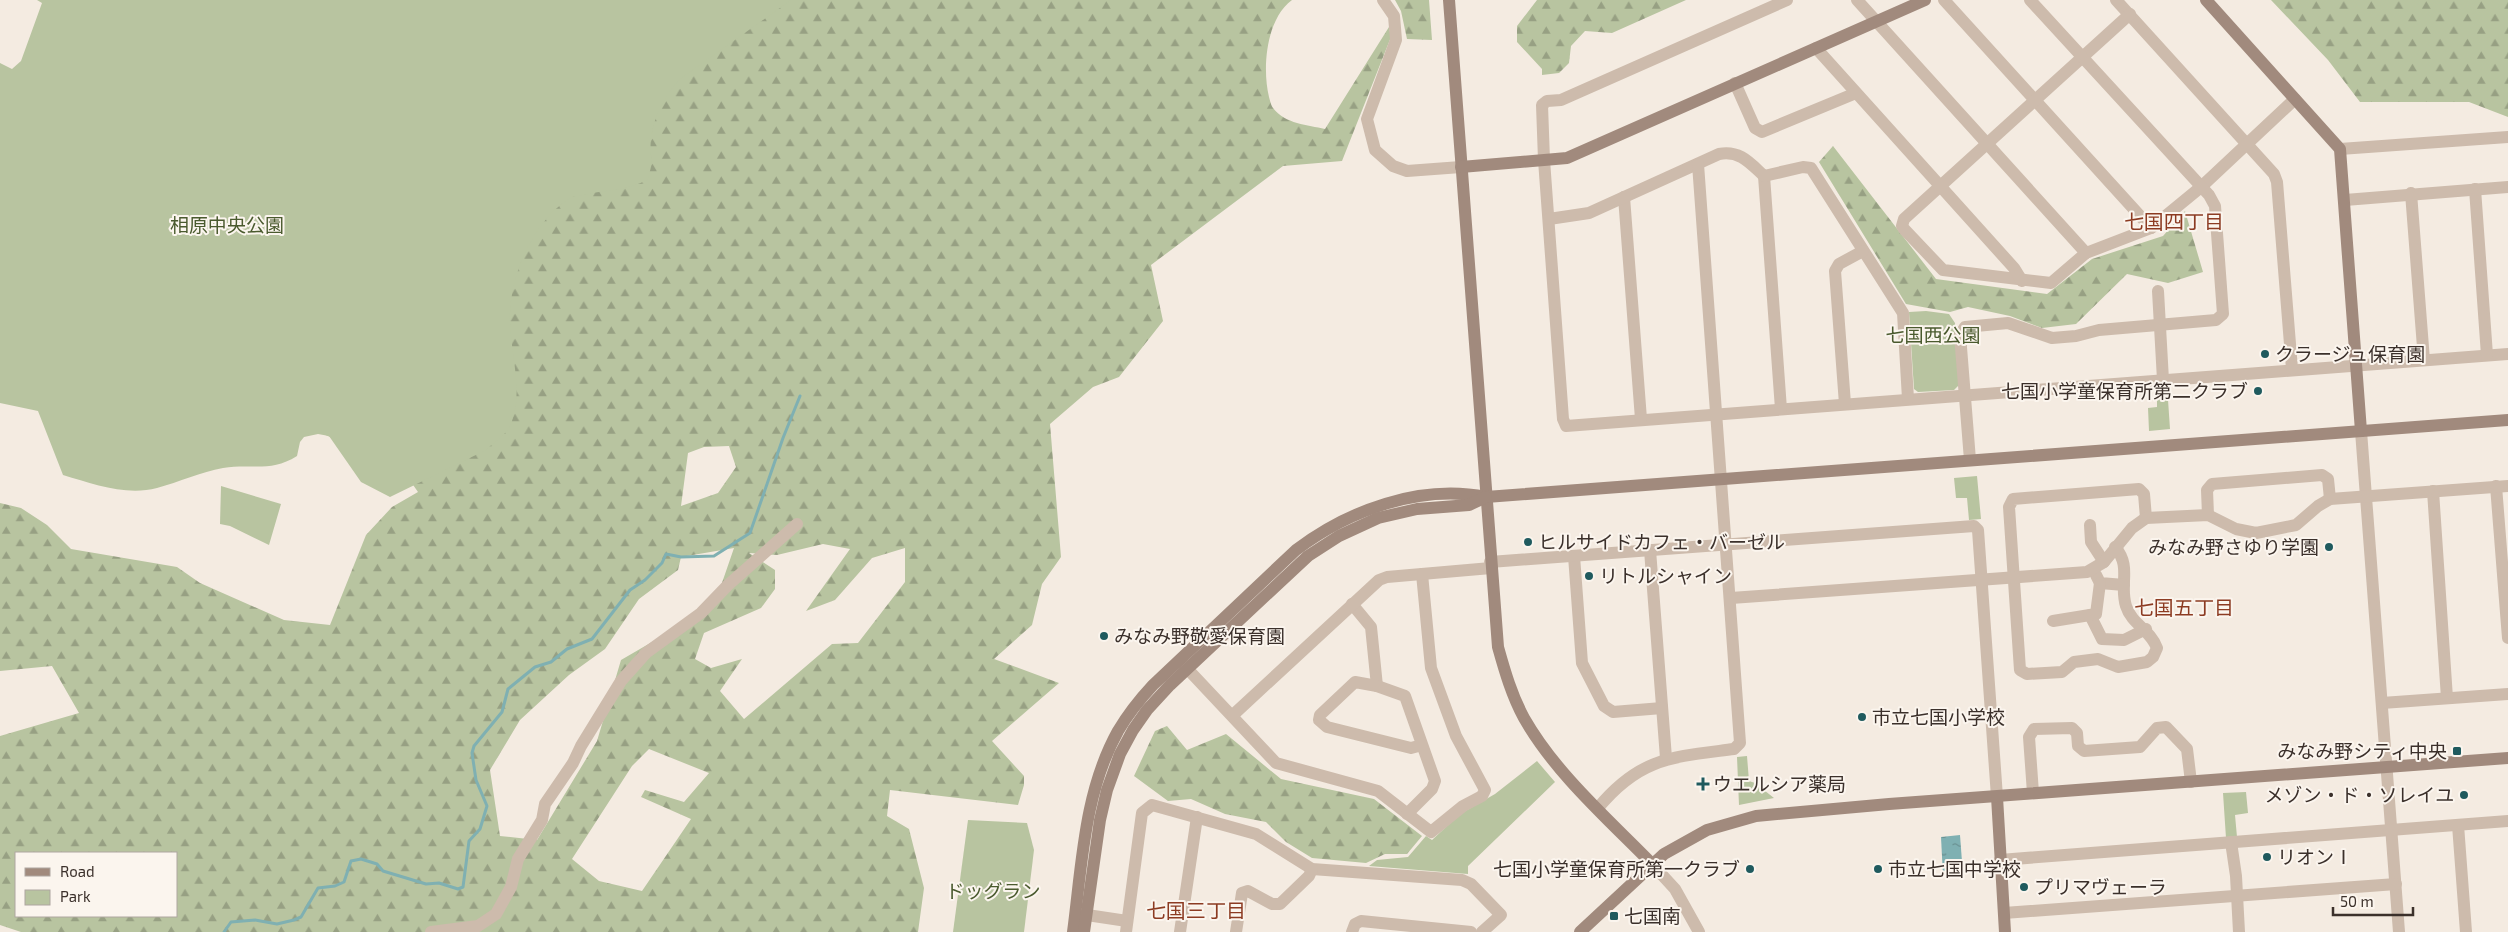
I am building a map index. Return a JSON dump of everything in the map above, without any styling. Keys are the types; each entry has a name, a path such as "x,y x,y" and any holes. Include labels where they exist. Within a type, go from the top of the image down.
{"street":[{"path":"1382,0 1394,16 1396,40 1367,120 1375,150 1393,166 1407,171 1575,156 1925,0"},
{"path":"1449,0 1490,565 1498,647 1517,704 1546,750 1675,889 1694,930"},
{"path":"1787,0 1561,100 1544,102 1541,108 1544,160 1564,423 1566,426 2292,369 2508,354"},
{"path":"1857,0 1988,142 2086,253"},
{"path":"1944,0 2152,228"},
{"path":"1970,460 1960,335 1965,327 2008,324 2052,338 2076,336 2099,330 2216,320 2223,314 2215,206 2201,187 2030,0"},
{"path":"2116,0 2274,174 2277,182 2292,369"},
{"path":"2206,0 2340,149 2400,932"},
{"path":"2130,14 2034,99 1904,219 1902,226 1904,230 1942,270 2051,283 2086,253 2152,228 2201,187 2295,99"},
{"path":"1816,48 2014,268 2022,281"},
{"path":"1735,84 1755,128 1762,132 1856,93"},
{"path":"2340,149 2508,137"},
{"path":"1549,219 1583,215 1719,154 1730,152 1741,155 1764,176 1781,409"},
{"path":"1598,808 1613,791 1630,777 1666,758 1734,749 1740,743 1718,414 1698,164"},
{"path":"1764,176 1803,167 1811,168 1903,314 1908,399"},
{"path":"2345,200 2411,193 2508,187"},
{"path":"2475,189 2487,355"},
{"path":"2411,193 2424,360"},
{"path":"1624,197 1640,419"},
{"path":"1845,404 1835,271 1839,264 1863,251"},
{"path":"2158,290 2163,380"},
{"path":"1073,932 1088,818 1100,769 1119,730 1132,710 1153,685 1183,665 1321,546 1378,518 1418,509 1469,505 1486,497 2508,420"},
{"path":"2208,515 2207,490 2212,484 2322,476 2328,479 2330,499"},
{"path":"1731,598 1981,578 2065,575 2087,572 2104,562 2132,528 2146,518 2208,515 2236,529 2256,532 2296,525 2318,506 2330,499 2502,486 2508,638"},
{"path":"2115,547 2124,557 2126,605 2133,621 2146,629 2153,638 2157,648 2153,657 2146,662 2118,667 2098,659 2074,662 2062,672 2027,674 2020,670 2009,507 2016,497 2139,489 2144,494 2146,518"},
{"path":"2433,491 2447,698"},
{"path":"431,932 478,926 496,914 511,887 518,859 542,820 545,804 573,763 581,746 621,680 646,653 702,613 728,585 797,524"},
{"path":"2090,525 2091,542 2104,562"},
{"path":"1233,715 1372,585 1387,577 1574,556 1974,526 1978,530 2005,932"},
{"path":"1650,550 1666,758"},
{"path":"1574,556 1582,663 1604,706 1613,712 1662,708"},
{"path":"2053,621 2096,614 2100,582 2093,568"},
{"path":"1183,665 1233,715 1276,763 1374,790 1431,832 1463,806 1482,796 1485,790 1456,736 1431,668 1422,574"},
{"path":"2100,582 2124,585"},
{"path":"1352,604 1372,627 1377,686"},
{"path":"2090,615 2102,639 2124,640 2146,629"},
{"path":"1084,932 1100,820 1115,765 1126,742 1143,715 1183,665"},
{"path":"1407,814 1434,787 1434,781 1422,745 1405,696 1377,686 1360,682 1351,683 1322,712 1319,720 1327,727 1411,748 1422,745"},
{"path":"2382,703 2508,694"},
{"path":"2033,793 2028,737 2034,729 2072,728 2077,733 2078,746 2084,752 2140,747 2157,728 2166,728 2187,750 2191,782"},
{"path":"1580,932 1652,864 1693,837 1721,825 1756,816 2033,793 2508,758"},
{"path":"1087,916 1126,926 1142,813 1152,805 1256,834 1312,869 1467,881 1500,915 1482,932"},
{"path":"1180,932 1197,817"},
{"path":"2000,860 2508,821"},
{"path":"2458,825 2466,932"},
{"path":"2231,842 2237,896 2238,932"},
{"path":"1236,932 1242,893 1248,891 1272,904 1280,904 1309,876 1312,869"},
{"path":"2004,914 2396,884"},
{"path":"1352,932 1355,924 1361,922 1411,929 1471,932"}],"green space":[{"name":"相原中央公園","path":"37,0 791,0 680,79 675,85 665,98 655,122 651,138 651,168 647,180 627,187 572,197 556,208 544,221 534,236 518,270 510,306 511,335 516,372 516,397 510,426 500,438 484,451 390,497 361,482 329,436 318,434 304,437 300,442 297,456 278,464 223,468 145,490 133,491 110,488 63,475 38,411 0,403 0,63 12,69 21,61 42,3"},
{"path":"62,0 1292,0 1283,8 1271,31 1266,59 1269,97 1272,107 1290,121 1325,129 1389,27 1391,37 1342,161 1283,166 1151,265 1163,321 1119,377 1093,387 1050,424 1061,557 1042,584 1032,625 994,659 1059,683 992,741 1024,776 1024,785 1018,805 890,790 887,816 909,829 924,888 918,932 21,932 0,925 0,736 79,713 52,666 0,671 0,503 21,508 47,525 71,549 177,567 200,583 284,620 330,625 366,535 392,507 418,492 402,469 303,425","holes":["729,446 736,467 718,493 681,506 688,453 704,447","823,544 850,549 806,611 835,600 872,558 905,548 905,582 858,643 832,644 744,719 720,691 742,659 711,668 695,659 704,633 761,608 775,589 775,570 749,553 777,555","734,548 714,606 621,660 597,741 537,840 500,836 490,770 520,720 569,675 605,649 639,599 678,570 681,557","649,749 709,773 684,802 645,790 641,797 691,819 642,891 599,881 572,859 632,766"]},
{"path":"1395,0 1429,0 1432,40 1407,39 1401,11"},
{"path":"1537,0 1686,0 1612,33 1585,31 1571,46 1569,63 1559,73 1542,75 1542,69 1517,42 1517,26"},
{"path":"2271,0 2508,0 2508,117 2469,102 2360,102 2328,60"},
{"path":"1833,146 1936,279 2047,294 2092,259 2163,236 2185,211 2203,272 2168,283 2127,274 2076,324 2042,328 2010,316 1968,307 1950,312 1906,304 1819,162"},
{"name":"七国西公園","path":"1926,311 1949,314 1955,323 1959,385 1954,390 1918,392 1914,389 1909,312"},
{"path":"2167,385 2170,429 2149,431 2148,408 2157,407 2157,387"},
{"path":"1977,476 1981,519 1969,520 1967,498 1956,498 1954,478"},
{"path":"221,486 281,504 269,545 230,526 220,524"},
{"path":"1167,726 1187,750 1226,734 1281,779 1374,799 1422,836 1407,854 1385,854 1366,863 1312,858 1286,842 1266,822 1225,814 1191,799 1168,801 1134,776 1155,731"},
{"path":"1747,756 1749,781 1755,783 1774,798 1739,805 1737,757"},
{"path":"1537,761 1555,782 1468,866 1468,874 1369,866 1377,860 1408,857 1426,836 1432,840 1460,814 1495,794"},
{"path":"2246,792 2248,813 2235,815 2237,837 2226,838 2223,793"},
{"name":"ドッグラン","path":"968,820 1027,823 1034,850 1024,932 953,932"}],"water":[{"path":"1960,835 1963,875 1943,876 1941,837"}],"waterway":[{"path":"224,932 231,922 255,920 277,924 301,917 318,888 335,886 344,882 351,861 361,859 377,864 383,871 426,884 439,883 458,889 463,887 469,841 480,829 487,806 476,780 472,753 474,746 502,712 508,689 535,667 551,662 567,649 592,639 630,590 645,580 662,563 666,554 681,557 714,556 750,533 783,438 800,396"}],"place":[{"name":"クラージュ保育園","path":"2265,354"},
{"name":"七国小学童保育所第二クラブ","path":"2258,391"},
{"name":"ヒルサイドカフェ・バーゼル","path":"1528,542"},
{"name":"みなみ野さゆり学園","path":"2329,547"},
{"name":"リトルシャイン","path":"1589,576"},
{"name":"みなみ野敬愛保育園","path":"1104,636"},
{"name":"市立七国小学校","path":"1862,717"},
{"name":"みなみ野シティ中央","path":"2457,751"},
{"name":"ウエルシア薬局","path":"1703,784"},
{"name":"メゾン・ド・ソレイユ","path":"2464,795"},
{"name":"リオンⅠ","path":"2267,857"},
{"name":"七国小学童保育所第一クラブ","path":"1750,869"},
{"name":"市立七国中学校","path":"1878,869"},
{"name":"プリマヴェーラ","path":"2024,887"},
{"name":"七国南","path":"1614,916"}],"district":[{"name":"七国四丁目","path":"2174,222"},
{"name":"七国五丁目","path":"2184,608"},
{"name":"七国三丁目","path":"1196,911"}]}
